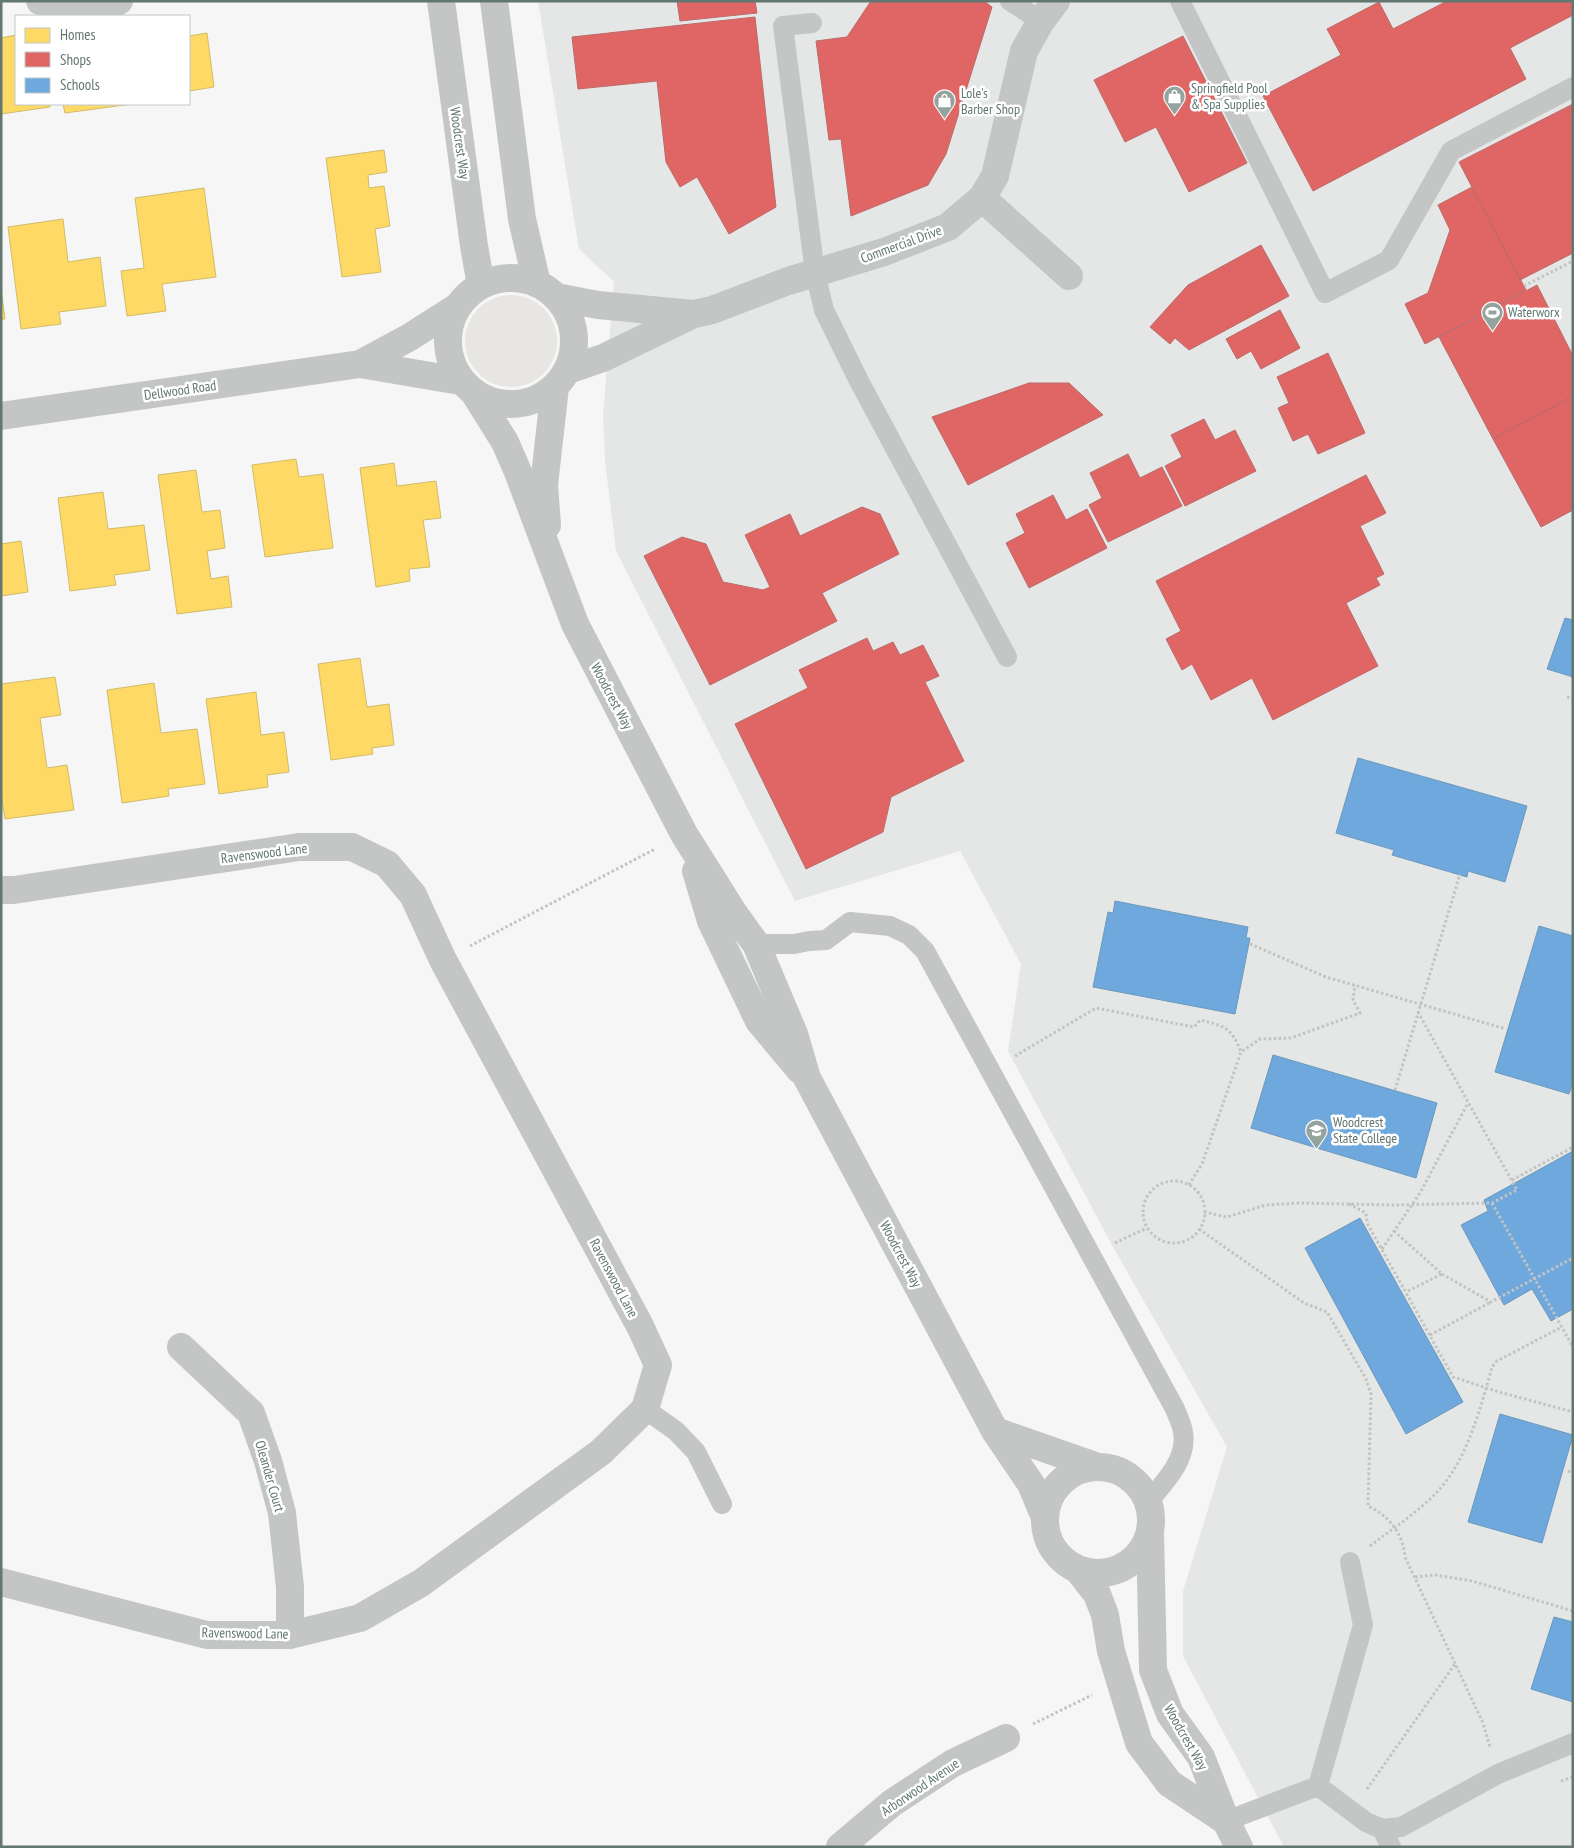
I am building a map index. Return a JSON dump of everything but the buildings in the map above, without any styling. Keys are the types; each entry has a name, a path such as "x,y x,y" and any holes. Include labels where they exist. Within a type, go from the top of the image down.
{"street":[{"path":"40,1 64,8 100,8 119,1"},
{"name":"Woodcrest Way","path":"441,1 481,285"},
{"path":"494,1 522,219 547,290 568,313 574,332 574,351 562,379 537,399 516,405 494,403 468,388 451,364 447,344 449,325 457,307 467,294 481,285 494,280 509,278 547,290"},
{"name":"Commercial Drive","path":"562,379 694,314 712,310 788,281 884,252 948,227 982,198 995,176 1024,51 1049,11"},
{"path":"982,198 1069,276"},
{"name":"Commercial Drive","path":"547,290 598,305 694,314"},
{"name":"Dellwood Road","path":"1,416 360,364 410,337 457,307"},
{"name":"Dellwood Road","path":"360,364 468,388"},
{"name":"Woodcrest Way","path":"548,555 544,485 562,379"},
{"name":"Woodcrest Way","path":"468,388 505,442 575,624 684,834 733,912 756,944 794,1034 807,1078 995,1430 1030,1484 1044,1515"},
{"name":"Woodcrest Way","path":"684,834 711,921 759,1021 807,1078"},
{"name":"Ravenswood Lane","path":"1,890 14,890 299,847 352,847 387,864 413,895 443,960 636,1317 658,1365 645,1409 601,1452 421,1583 360,1618 290,1635 207,1635 1,1582"},
{"name":"Oleander Court","path":"181,1348 250,1413 268,1461 282,1513 290,1587 290,1635"},
{"path":"995,1430 1098,1467 1117,1470 1139,1485 1148,1502 1152,1520 1150,1532 1143,1549 1126,1566 1108,1573 1079,1571"},
{"path":"1098,1467 1074,1472 1059,1483 1049,1497 1044,1515 1045,1533 1051,1547 1063,1561 1079,1571 1097,1594 1105,1615 1111,1651 1139,1743 1169,1784 1226,1821"},
{"name":"Woodcrest Way","path":"1150,1532 1153,1670 1170,1714 1201,1757 1226,1821 1239,1847"},
{"name":"Arborwood Avenue","path":"840,1847 892,1803 953,1763 1006,1738"}],"lane":[{"path":"1010,1 1049,11"},
{"path":"1180,1 1325,293 1389,260 1451,151 1573,87"},
{"path":"812,24 783,26 815,273 824,310 859,381 1006,656"},
{"path":"756,944 794,944 826,940 850,922 890,926 909,935 925,951 1175,1409 1184,1433 1183,1446 1179,1459 1170,1475 1148,1502"},
{"path":"645,1409 676,1431 696,1452 722,1504"},
{"path":"1318,1786 1363,1625 1350,1562"},
{"path":"1318,1786 1366,1822 1382,1829 1401,1827 1498,1774 1573,1743"},
{"path":"1226,1821 1318,1786"},
{"path":"1382,1829 1391,1847"}],"path":[{"path":"1524,286 1573,261"},
{"path":"1567,697 1573,699"},
{"path":"443,960 684,834"},
{"path":"1395,1090 1460,874"},
{"path":"1250,944 1326,977 1506,1029"},
{"path":"1189,1185 1202,1164 1241,1052 1260,1039 1291,1038 1360,1014 1354,1000 1356,985"},
{"path":"1012,1058 1096,1008 1194,1027 1200,1020 1215,1023 1231,1031 1241,1052"},
{"path":"1204,1212 1227,1217 1266,1205 1300,1202 1393,1205 1492,1202 1517,1190 1418,1012"},
{"path":"1382,1249 1413,1204 1469,1103"},
{"path":"1512,1180 1573,1147"},
{"path":"1169,1181 1189,1185 1202,1200 1204,1220 1199,1230 1188,1239 1173,1243 1163,1241 1154,1236 1147,1228 1143,1209 1151,1191 1169,1181"},
{"path":"1492,1202 1573,1347"},
{"path":"1346,1203 1366,1213 1367,1223 1453,1377 1573,1412"},
{"path":"1092,1254 1147,1228"},
{"path":"1199,1230 1304,1303 1327,1312 1366,1379 1371,1394 1368,1506 1386,1516 1395,1527 1404,1545 1406,1557 1482,1723 1498,1774"},
{"path":"1394,1231 1442,1274 1491,1302"},
{"path":"1430,1336 1573,1258"},
{"path":"1406,1292 1442,1274"},
{"path":"1350,1562 1437,1492 1446,1480 1464,1452 1492,1367 1497,1361 1562,1327"},
{"path":"1568,1471 1573,1473"},
{"path":"1415,1577 1434,1575 1472,1581 1573,1611"},
{"path":"1351,1812 1455,1664"},
{"path":"1006,1738 1120,1682"}],"shaded area":[{"path":"538,1 1573,1 1573,1847 1284,1847 1183,1656 1183,1591 1227,1447 1113,1247 1008,1051 1021,964 960,851 795,901 616,551 605,461 603,416 614,282 579,249"},
{"path":"502,295 520,295 537,302 550,315 557,332 557,350 550,367 537,380 520,387 502,387 485,380 472,367 465,350 465,332 472,315 485,302"}],"place":[{"name":"Springfield Pool & Spa Supplies","path":"1175,115"},
{"name":"Lole's Barber Shop","path":"945,120"},
{"name":"Waterworx","path":"1492,331"},
{"name":"Woodcrest State College","path":"1317,1149"}]}
